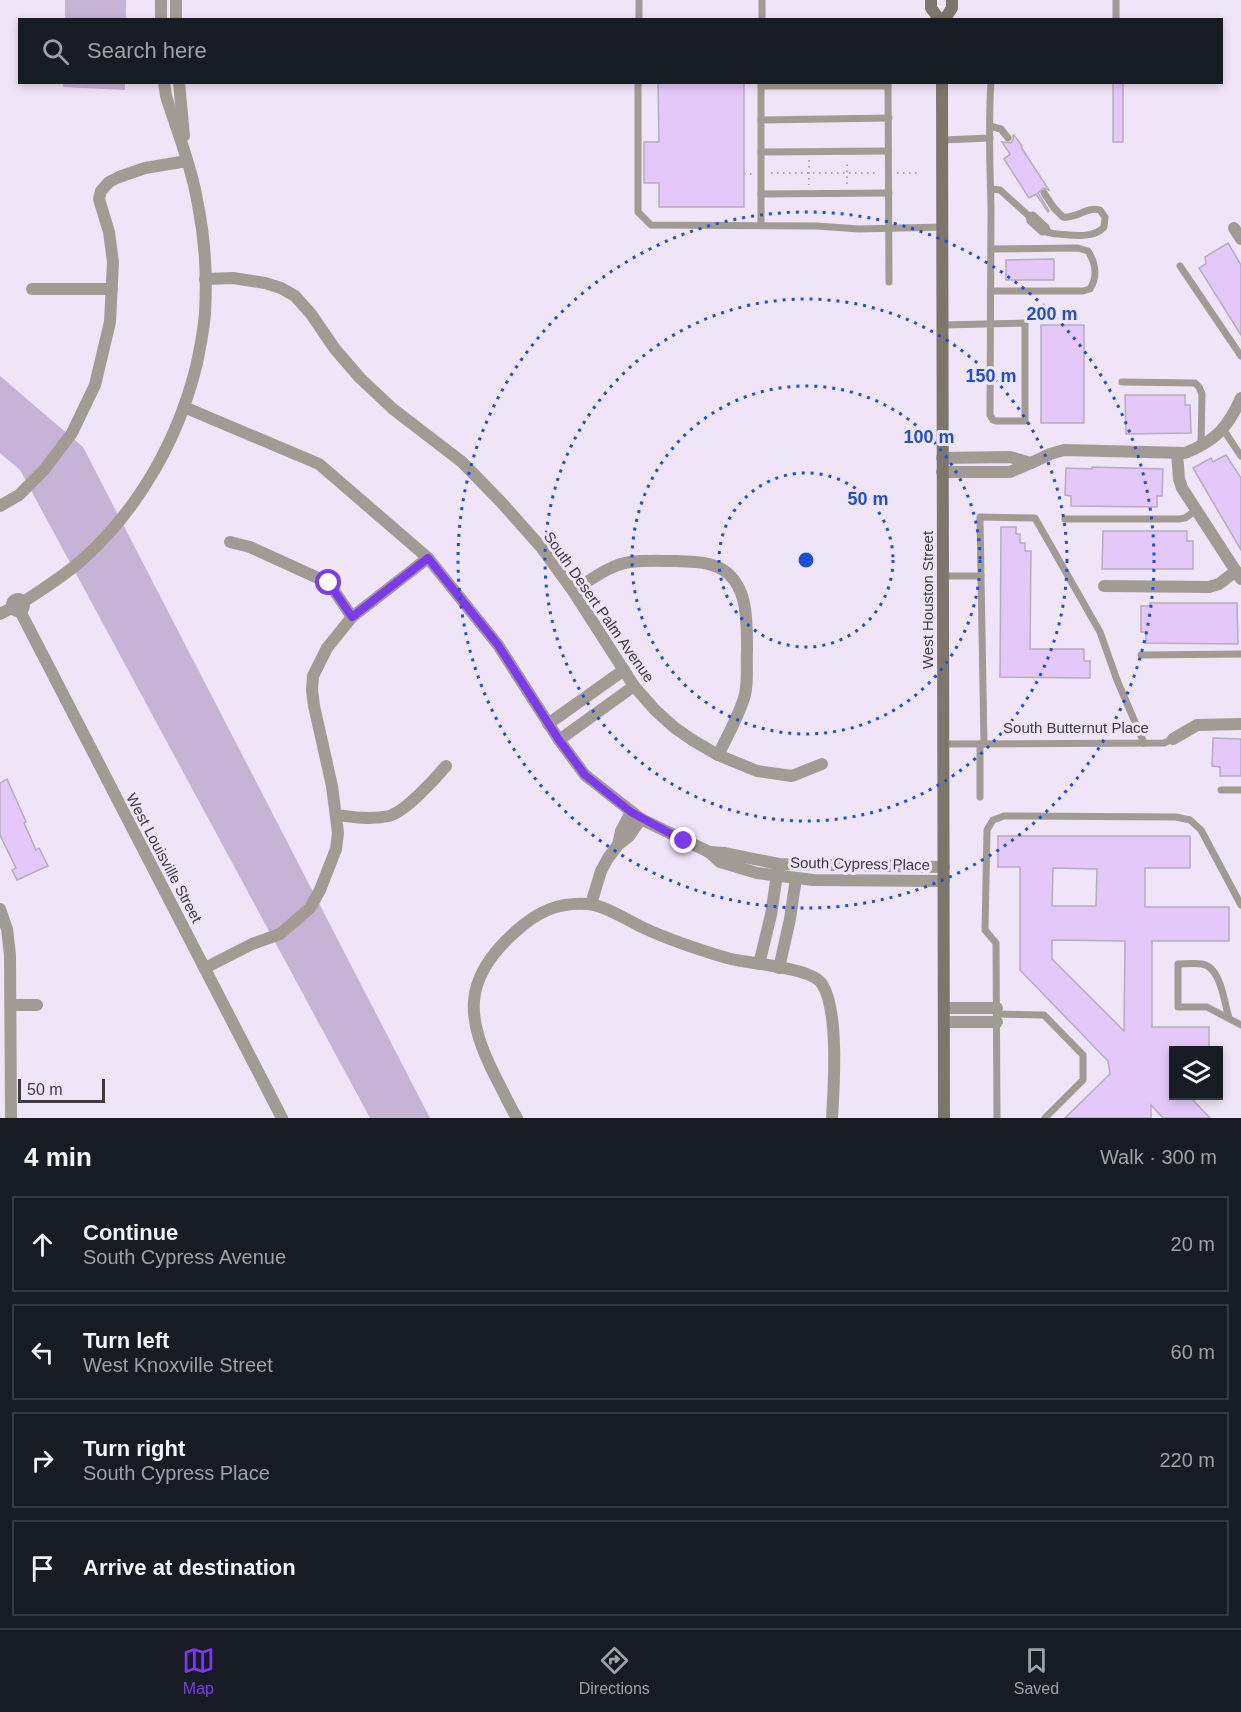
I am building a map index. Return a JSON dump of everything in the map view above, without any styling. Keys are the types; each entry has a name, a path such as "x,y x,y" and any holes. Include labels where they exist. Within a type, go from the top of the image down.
{"main road":[{"path":"931,0 931,9 940,18"},
{"path":"944,18 952,8 952,0"},
{"name":"West Houston Street","path":"942,84 944,1118"}],"street":[{"path":"161,0 161,18"},
{"path":"176,0 176,18"},
{"path":"0,614 18,607 54,582 82,560 108,534 134,502 164,455 184,407 200,345 205,314 203,239 198,202 164,84"},
{"path":"179,84 187,161"},
{"path":"0,506 19,495 44,470 72,433 95,385 110,322 113,262 109,232 99,199 100,191 118,177 145,168 187,161"},
{"name":"South Desert Palm Avenue","path":"205,282 233,285 250,281 265,283 281,288 295,297 311,314 335,349 360,378 393,409 462,462 541,547 573,591 634,686 675,728 718,755 757,771 792,776 822,764"},
{"path":"32,289 112,289"},
{"path":"942,472 1010,472 1064,450 1185,453 1201,446 1223,429 1231,420 1241,398"},
{"name":"South Cypress Place","path":"184,407 319,464 428,558 498,645 548,724 585,775 636,815 709,852 724,853 796,878 944,881"},
{"path":"1104,586 1209,587 1238,575 1182,488 1177,453"},
{"path":"942,458 1010,457 1031,463"},
{"path":"1001,458 1001,472"},
{"path":"230,542 250,547 329,583 352,617"},
{"path":"204,968 252,944 280,934 310,908 321,890 336,849 338,833 332,786 314,706 313,676 327,648 352,617 428,558"},
{"path":"573,591 614,567 629,562 710,564 721,568 730,576 740,589 747,621 746,688 744,700 718,755"},
{"name":"West Louisville Street","path":"18,607 282,1118"},
{"path":"548,724 624,670"},
{"path":"559,740 634,686"},
{"name":"South Butternut Place","path":"1173,739 1197,725 1241,724"},
{"path":"336,815 366,819 392,815 427,788 446,766"},
{"path":"591,904 601,871 618,845 629,836 636,815"},
{"name":"South Cypress Place","path":"778,870 811,866 944,867"},
{"path":"759,964 773,904 778,870"},
{"path":"779,968 796,878"},
{"path":"517,1118 479,1042 473,1005 477,988 490,957 502,944 538,914 567,904 591,904 677,942 732,959 802,972 821,982 830,1001 833,1026 832,1118"},
{"path":"773,904 792,907"},
{"path":"0,909 10,955 10,1118"},
{"path":"11,1005 37,1005"},
{"path":"944,1008 997,1015"},
{"path":"944,1022 997,1015"}],"lane":[{"path":"639,0 639,18"},
{"path":"762,0 762,18"},
{"path":"1116,0 1116,18"},
{"path":"638,84 638,212 651,225 762,225 888,229 943,227"},
{"path":"762,225 761,84 888,84 889,282"},
{"path":"943,325 990,323 1025,323 1025,421 998,422 991,417 990,323 991,84"},
{"path":"761,120 889,118"},
{"path":"990,126 1001,129 1008,138"},
{"path":"943,140 990,138"},
{"path":"761,152 888,151"},
{"path":"990,189 1000,190 1029,216 1030,221 1042,232 1095,234 1102,229 1106,220 1102,212 1096,208 1072,218 1063,217 1044,193"},
{"path":"761,194 889,193"},
{"path":"990,291 1083,291 1090,289 1095,273 1095,262 1089,251 1078,248 991,249"},
{"path":"1180,266 1241,356"},
{"path":"1122,382 1195,383 1202,394 1201,446"},
{"path":"1223,429 1241,456"},
{"path":"1065,519 1179,519 1198,510"},
{"path":"980,797 982,744 980,517 1035,518 1101,632 1117,680 1144,743"},
{"path":"943,576 981,576"},
{"path":"1142,655 1241,654"},
{"name":"South Butternut Place","path":"943,744 1164,743 1173,739"},
{"path":"1221,790 1241,790"},
{"path":"997,1118 996,944 985,930 987,830 990,823 998,817 1176,817 1190,820 1201,830 1241,905"},
{"path":"1229,1018 1217,976 1211,967 1203,964 1178,964 1178,1007 1207,1008 1241,1024"},
{"path":"997,1015 1044,1015 1083,1055 1083,1080 1045,1118"}],"path":[{"path":"847,151 847,193"},
{"path":"809,152 809,193"},
{"path":"744,174 918,173"}],"shaded area":[{"path":"65,0 126,0 126,18 65,18"},
{"path":"63,84 125,84 125,90 63,87"},
{"path":"0,376 83,447 430,1118 370,1118 20,470 0,453"}],"building":[{"path":"658,84 744,84 744,207 659,207 659,183 644,183 644,142 659,142"},
{"path":"1113,84 1123,84 1123,142 1113,142"},
{"path":"1013,135 1049,190 1043,188 1038,193 1048,212 1036,194 1029,198 1004,159 1010,154 1002,142 1011,143"},
{"path":"1228,243 1241,265 1241,335 1199,268 1206,264 1205,257"},
{"path":"1054,259 1054,280 1006,280 1006,260"},
{"path":"1041,325 1084,325 1084,423 1041,423"},
{"path":"1125,395 1185,395 1185,405 1190,405 1191,433 1126,434"},
{"path":"1226,455 1241,478 1241,550 1193,468 1211,458 1213,462"},
{"path":"1092,467 1163,469 1162,496 1157,496 1157,507 1071,506 1071,496 1065,495 1066,468 1092,469"},
{"path":"1001,527 1016,527 1016,534 1020,534 1020,543 1025,543 1025,551 1031,551 1030,649 1084,649 1084,661 1090,661 1090,678 1000,677"},
{"path":"1103,531 1187,531 1187,541 1193,541 1193,569 1102,569"},
{"path":"1150,603 1237,603 1238,644 1146,643 1146,632 1141,632 1141,606 1150,606"},
{"path":"1213,738 1241,739 1241,776 1220,776 1220,767 1212,766"},
{"path":"7,779 36,850 39,848 48,866 17,880 12,870 16,868 0,835 0,783"},
{"path":"998,836 1190,836 1190,868 1145,868 1145,907 1229,907 1229,941 1152,941 1152,1027 1209,1027 1209,1046 1169,1046 1169,1100 1193,1100 1210,1118 1163,1118 1151,1105 1151,1118 1065,1118 1110,1074 1108,1061 1020,970 1020,867 998,867","holes":["1053,868 1097,869 1096,906 1052,906","1052,940 1125,941 1124,1031 1052,959"]}],"route":[{"path":"329,583 352,617 428,558 498,645 559,740 585,775 641,819 684,841"}]}
